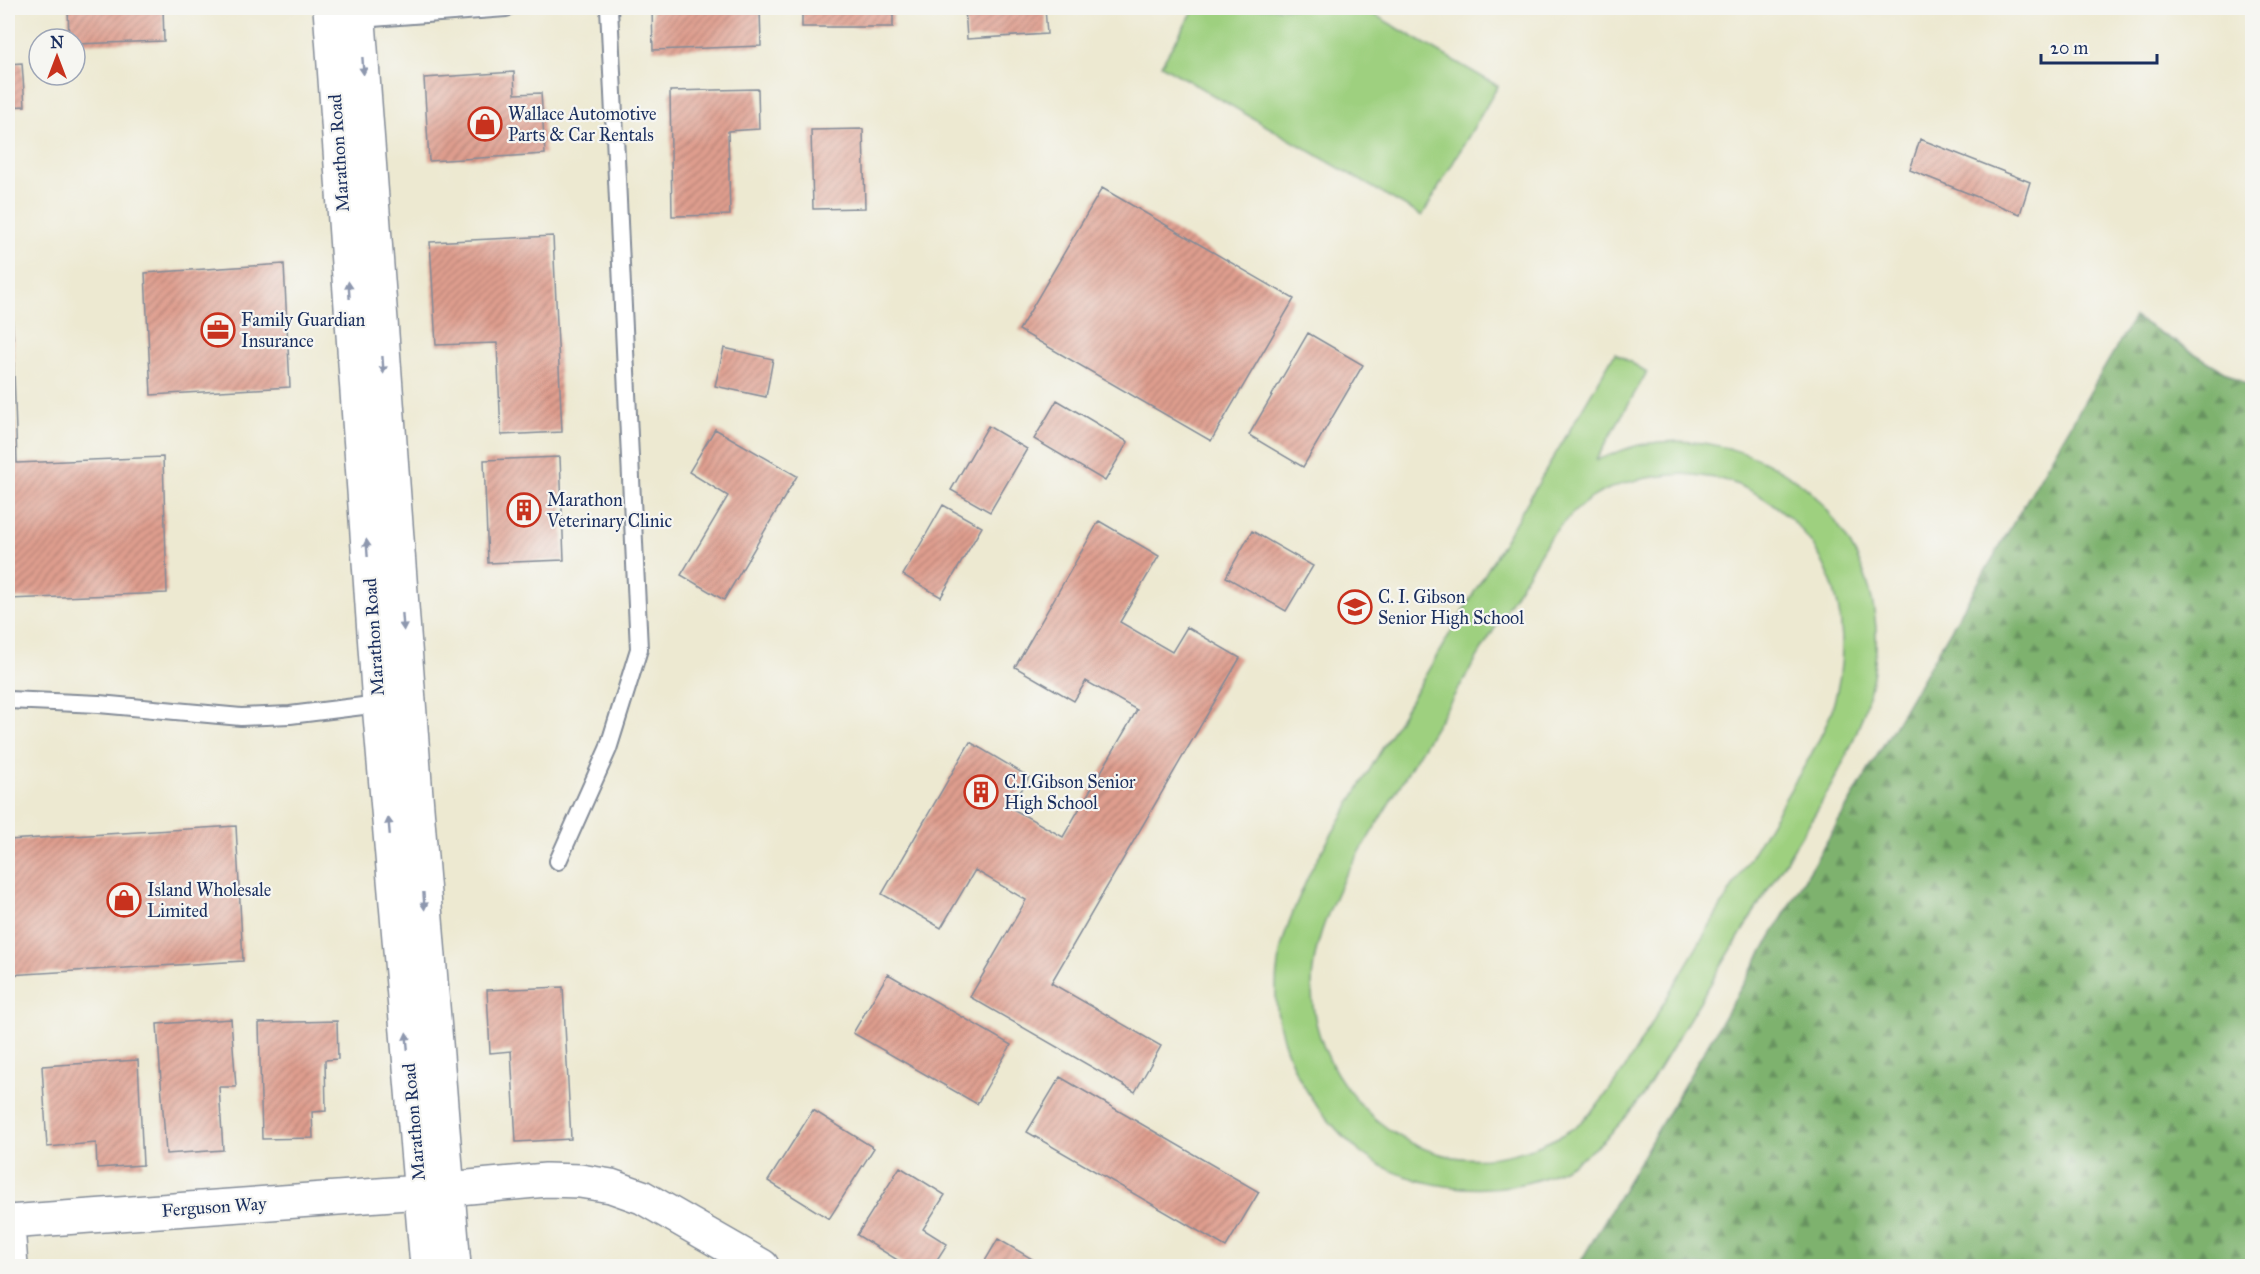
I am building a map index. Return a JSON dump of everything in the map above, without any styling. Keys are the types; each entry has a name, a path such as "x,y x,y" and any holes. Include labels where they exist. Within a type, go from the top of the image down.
{"main road":[{"name":"Marathon Road","path":"349,11 379,704 407,867"},
{"name":"Marathon Road","path":"349,11 380,334 407,867 434,1190 454,1266"},
{"name":"Ferguson Way","path":"8,1224 546,1180 580,1181 611,1186 642,1197 762,1266"},
{"name":"Marathon Road","path":"427,1266 434,1190"},
{"path":"8,1224 10,1266"}],"lane":[{"path":"349,11 506,8"},
{"path":"558,861 608,749 639,649 609,8"},
{"path":"8,700 99,704 241,717 290,715 379,704"}],"green space":[{"path":"1195,8 1363,8 1498,86 1422,216 1161,65"},
{"path":"2134,317 2252,388 2252,1266 1578,1266"},
{"path":"1615,353 1647,372 1596,460 1638,445 1666,441 1687,441 1728,448 1768,463 1804,486 1824,506 1850,544 1870,591 1876,638 1872,684 1858,729 1813,817 1640,1100 1605,1139 1575,1162 1540,1179 1515,1185 1461,1188 1408,1177 1384,1167 1363,1154 1334,1127 1310,1097 1295,1070 1284,1041 1277,1011 1276,979 1282,945 1292,913 1313,866","holes":["1684,474 1727,481 1765,499 1792,520 1813,545 1828,574 1838,605 1842,638 1840,672 1828,720 1808,760 1625,1068 1592,1111 1576,1126 1555,1139 1513,1154 1468,1158 1454,1157 1426,1149 1399,1136 1375,1119 1337,1074 1324,1047 1315,1019 1312,975 1317,946 1326,919 1344,878 1550,537 1569,516 1600,493 1647,478"]}],"building":[{"path":"68,8 163,8 164,41 87,44 87,27 69,27"},
{"path":"652,8 760,8 761,46 653,50"},
{"path":"802,8 893,8 893,27 802,27"},
{"path":"965,8 1045,8 1047,34 967,39"},
{"path":"22,63 25,106 8,107 8,64"},
{"name":"Wallace Automotive Parts & Car Rentals","path":"514,72 515,94 541,93 545,154 429,161 424,78"},
{"path":"758,89 759,129 728,131 730,215 672,216 670,91"},
{"path":"863,129 865,208 813,209 811,130"},
{"path":"1920,139 2030,182 2020,214 1910,170"},
{"path":"1102,188 1294,299 1211,441 1019,330"},
{"path":"9,217 17,463 163,457 167,593 8,599"},
{"path":"553,236 562,432 501,435 497,343 436,345 430,242"},
{"name":"Family Guardian Insurance","path":"284,264 290,387 151,395 145,273"},
{"path":"1308,333 1363,365 1303,467 1249,435"},
{"path":"724,348 773,359 766,397 715,386"},
{"path":"1057,400 1128,442 1105,481 1034,439"},
{"path":"988,426 1027,449 990,512 951,490"},
{"path":"715,429 797,476 724,600 681,575 728,496 689,472"},
{"name":"Marathon Veterinary Clinic","path":"560,457 564,560 488,563 484,460"},
{"path":"943,505 982,527 941,597 903,575"},
{"name":"C.I.Gibson Senior High School","path":"1099,521 1159,556 1120,622 1172,652 1187,627 1240,658 1051,983 1161,1046 1135,1092 970,997 1026,900 975,870 941,928 882,894 970,742 1029,777 1011,808 1063,837 1137,710 1086,681 1074,701 1015,667"},
{"path":"1252,531 1313,566 1286,611 1226,577"},
{"name":"Island Wholesale Limited","path":"236,826 243,961 8,975 8,840"},
{"path":"888,974 1011,1045 977,1104 853,1033"},
{"path":"563,987 571,1139 516,1142 511,1051 490,1053 487,990"},
{"path":"231,1019 236,1087 219,1087 223,1150 166,1154 157,1024"},
{"path":"337,1021 338,1059 325,1060 326,1111 312,1112 313,1138 262,1139 259,1023"},
{"path":"138,1060 143,1165 97,1168 96,1143 47,1147 42,1066"},
{"path":"1060,1077 1259,1192 1226,1247 1027,1132"},
{"path":"813,1110 874,1148 829,1219 768,1181"},
{"path":"900,1167 945,1195 923,1229 947,1244 933,1266 907,1266 857,1235"},
{"path":"998,1239 1044,1266 982,1266"}],"place":[{"name":"Wallace Automotive Parts & Car Rentals","path":"485,124"},
{"name":"Family Guardian Insurance","path":"218,330"},
{"name":"Marathon Veterinary Clinic","path":"524,510"},
{"name":"C. I. Gibson Senior High School","path":"1355,607"},
{"name":"C.I.Gibson Senior High School","path":"981,792"},
{"name":"Island Wholesale Limited","path":"124,900"}]}
